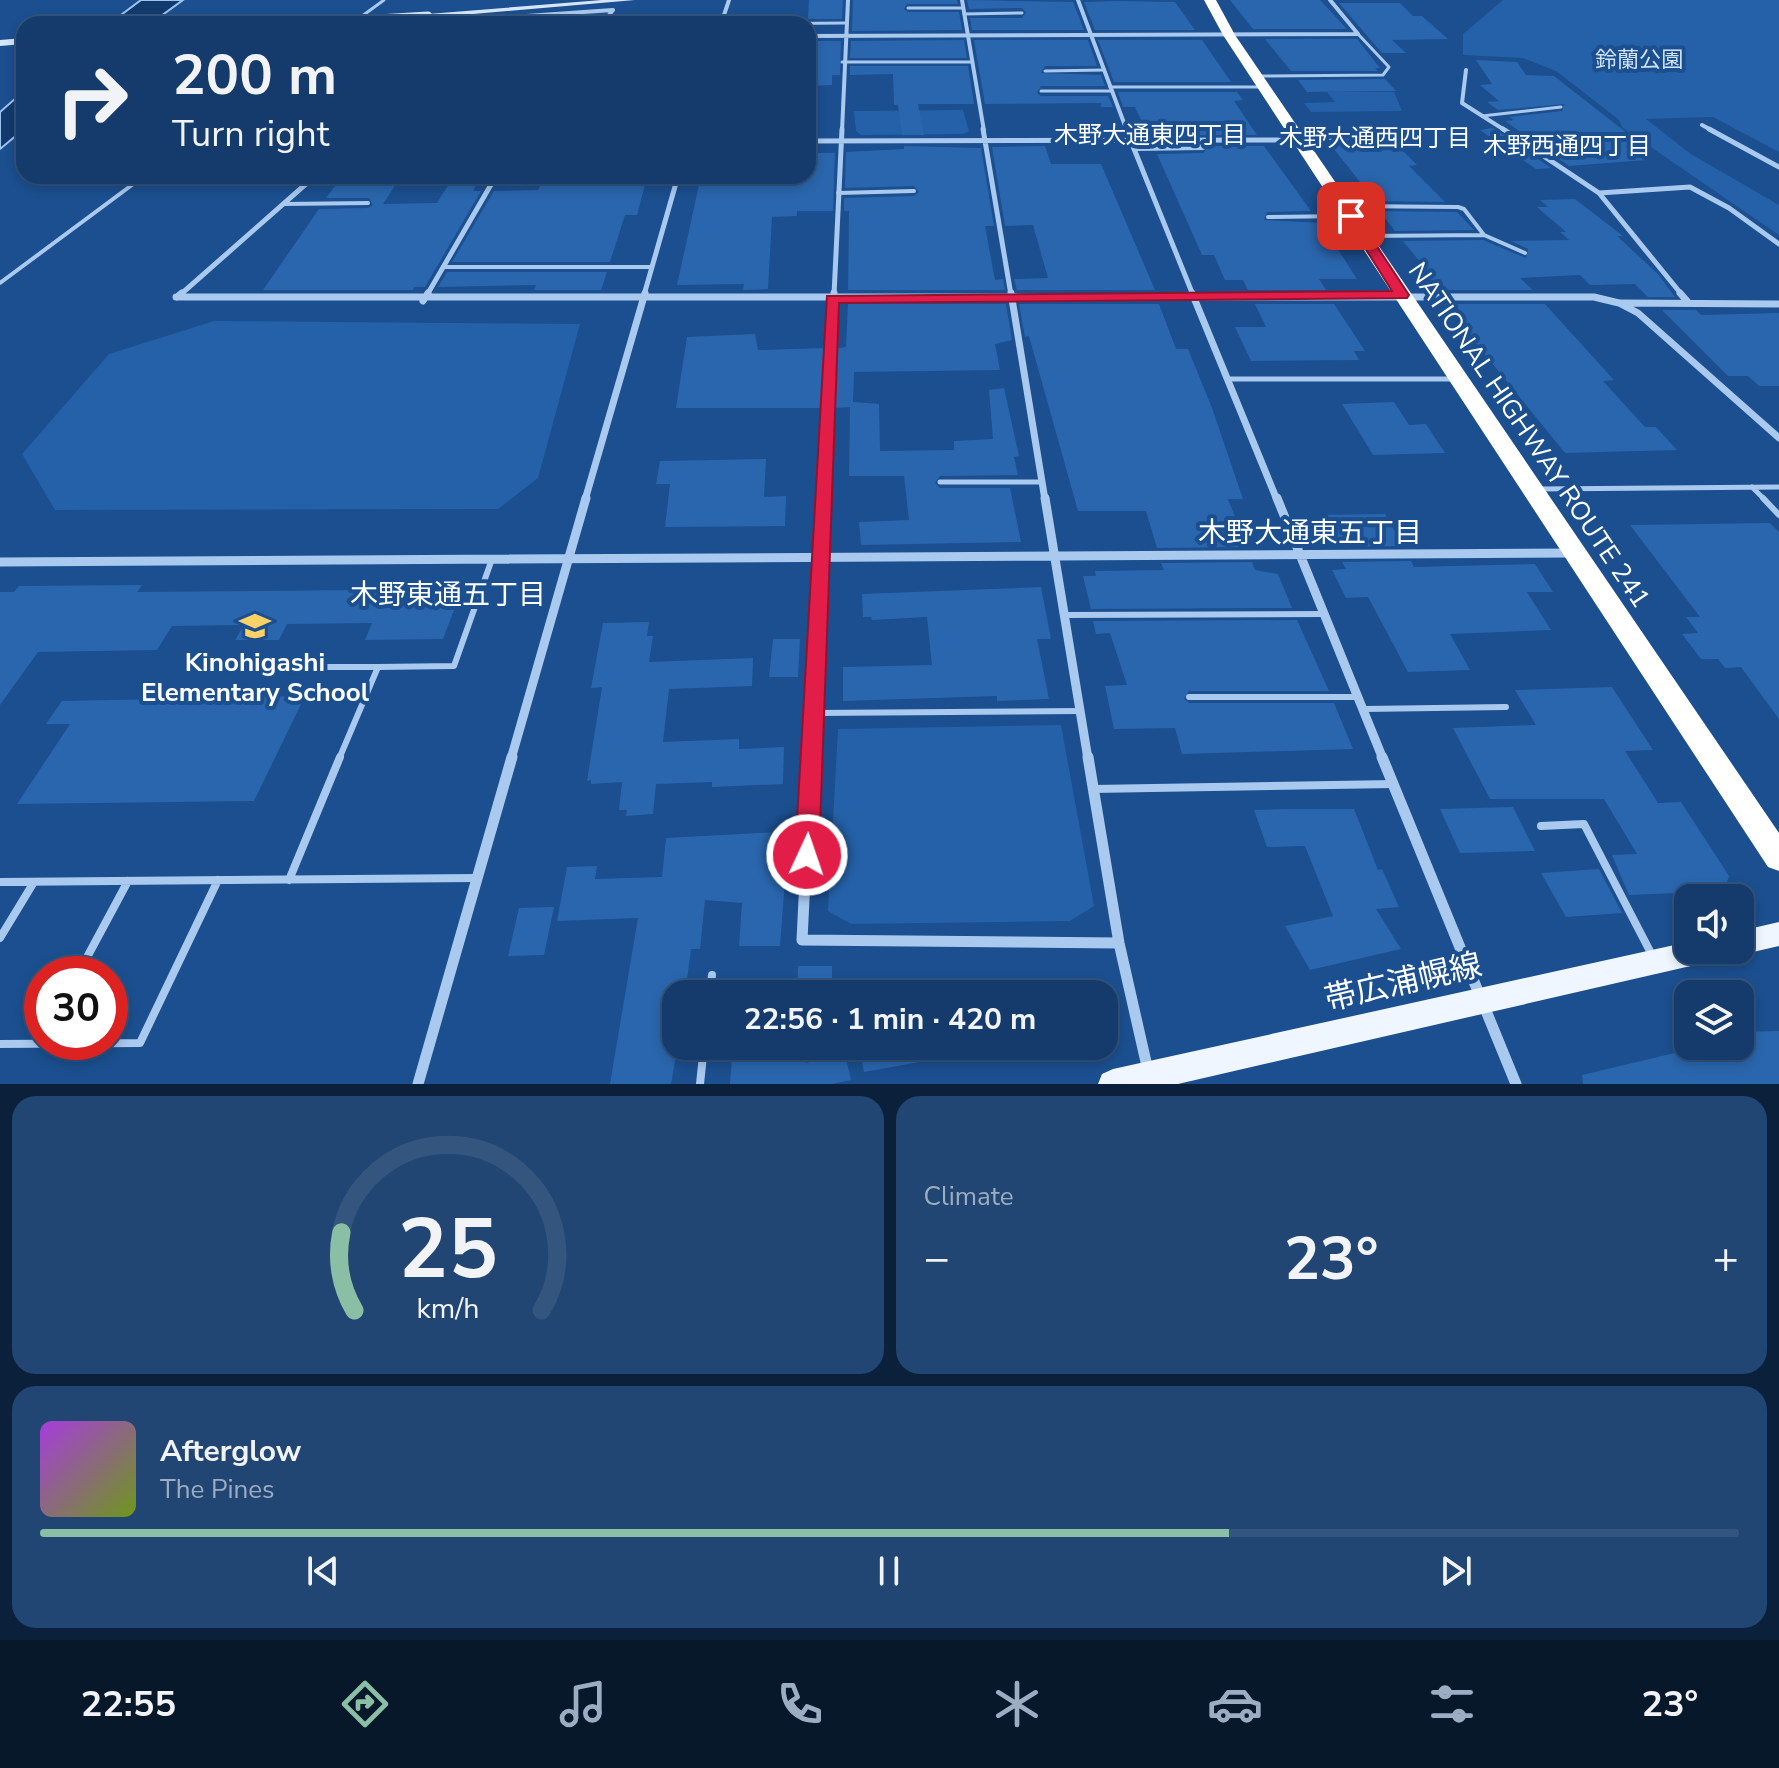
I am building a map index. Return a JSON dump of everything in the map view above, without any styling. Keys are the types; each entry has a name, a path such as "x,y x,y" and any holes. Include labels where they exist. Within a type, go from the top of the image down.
{"highway":[{"name":"NATIONAL HIGHWAY ROUTE 241","path":"1210,0 1229,35 1779,858"}],"main road":[{"path":"428,16 631,0"},
{"path":"1754,940 1779,934"},
{"name":"帯広浦幌線","path":"1113,1084 1149,1080 1674,958"}],"street":[{"path":"848,0 843,36 823,556 802,940 1119,943"},
{"path":"1078,0 1132,144 1516,1084"},
{"path":"1330,0 1358,34"},
{"path":"963,7 1119,943 1149,1080"},
{"path":"527,16 613,10 608,16"},
{"path":"816,36 1358,34"},
{"path":"1466,70 1462,103 1599,193 1687,301"},
{"path":"1702,125 1779,167"},
{"path":"816,141 1132,144 1300,139"},
{"path":"306,184 176,297 423,301 1402,295 1594,297 1619,303 1687,301 1779,304"},
{"path":"423,301 491,184"},
{"path":"418,1084 676,184"},
{"path":"1599,193 1690,187 1729,208 1779,244"},
{"path":"1619,303 1665,336 1779,438"},
{"path":"0,562 1574,553"}],"lane":[{"path":"363,16 384,0"},
{"path":"908,8 963,7 1022,13"},
{"path":"816,23 845,23"},
{"path":"1041,91 1383,75 1389,67 1358,34"},
{"path":"842,62 971,62"},
{"path":"1045,71 1104,70"},
{"path":"1482,116 1561,107"},
{"path":"1300,139 1399,137"},
{"path":"0,283 133,184"},
{"path":"838,193 914,191"},
{"path":"284,204 368,203"},
{"path":"1268,217 1458,207 1464,209 1484,235"},
{"path":"1364,236 1484,235 1525,253"},
{"path":"443,267 651,267"},
{"path":"1230,379 1458,379"},
{"path":"940,482 1041,482"},
{"path":"1752,487 1779,515"},
{"path":"1531,489 1779,487"},
{"path":"291,667 454,666 492,559"},
{"path":"1064,615 1325,614"},
{"path":"289,880 378,667"},
{"path":"1189,697 1359,697"},
{"path":"1364,709 1506,707"},
{"path":"814,713 1080,711"},
{"path":"1093,789 1394,784"},
{"path":"1541,826 1584,824 1656,962"},
{"path":"0,882 477,878"},
{"path":"128,1043 140,1043 218,880"},
{"path":"88,956 128,881"},
{"path":"0,938 34,882"},
{"path":"711,980 712,975"},
{"path":"0,1044 24,1043"},
{"path":"700,1084 703,1060"}],"green space":[{"name":"鈴蘭公園","path":"1503,0 1779,0 1779,152 1713,117 1646,119 1691,154 1779,205 1779,235 1623,128 1618,119 1556,71 1523,58 1463,55 1463,34"},
{"path":"1327,92 1394,92 1402,111 1311,112 1304,103 1335,102"},
{"path":"963,110 969,131 963,134 861,135 856,131 854,111"},
{"path":"214,321 580,324 538,478 498,509 55,510 22,454 109,354"},
{"path":"1061,725 1094,906 1070,921 851,924 828,911 838,729"}],"shaded area":[{"path":"141,0 183,0 161,16 120,16"},
{"path":"16,98 16,136 0,149 0,112"}],"building":[{"path":"809,0 843,0 842,19 808,16"},
{"path":"853,0 957,0 958,4 907,4 904,9 908,12 959,12 962,30 852,31"},
{"path":"967,0 1073,2 1084,30 972,30 970,18 1022,18 1026,12 1022,8 969,9"},
{"path":"1230,0 1320,0 1347,29 1253,29"},
{"path":"1084,2 1175,2 1195,30 1095,30"},
{"path":"1339,3 1400,3 1413,16 1422,16 1448,39 1392,40 1406,53 1382,53"},
{"path":"1265,39 1357,39 1380,68 1375,68 1378,71 1291,71"},
{"path":"964,40 967,58 850,58 851,41"},
{"path":"974,40 1088,40 1097,66 1045,66 1041,73 1101,75 1105,86 1041,86 1037,93 1041,96 1108,96 1113,107 1101,107 1101,103 985,104"},
{"path":"1098,40 1202,40 1231,82 1114,82"},
{"path":"816,41 841,41 840,75 832,75 832,85 816,86"},
{"path":"1476,60 1517,62 1526,75 1554,76 1632,137 1626,147 1646,160 1569,166 1505,121 1514,120 1509,117 1562,111 1564,104 1498,110 1487,102 1499,101 1480,85 1492,84"},
{"path":"850,66 968,66 974,104 918,104 924,135 902,135 898,105 894,105 893,74 850,75"},
{"path":"1385,79 1396,91 1307,92 1298,80"},
{"path":"1118,92 1237,92 1243,100 1234,101 1257,135 1148,135 1135,107 1123,107"},
{"path":"1492,128 1551,168 1536,169 1480,130"},
{"path":"1394,142 1417,165 1409,166 1445,202 1375,201 1330,144"},
{"path":"904,146 981,148 994,226 985,226 995,280 1003,279 1005,290 848,290 849,211 844,211 844,198 914,196 919,192 914,186 845,188 846,152 904,149"},
{"path":"1045,146 1051,164 1101,164 1155,290 1017,290 1014,279 1048,278 1033,225 1005,226 992,147"},
{"path":"1207,146 1264,146 1311,211 1267,212 1264,220 1321,223 1357,279 1319,279 1326,290 1248,290 1243,280 1225,280 1214,255 1202,255 1157,154 1204,153"},
{"path":"816,153 835,153 833,211 797,211 797,216 772,217 768,289 743,290 744,284 677,285 699,184 816,184"},
{"path":"396,184 383,204 437,203 449,184 477,184 473,191 481,191 425,287 414,287 413,290 263,290 319,209 368,208 373,205 369,198 326,198 335,186"},
{"path":"541,184 645,185 637,215 625,215 610,262 452,262 494,191 538,190"},
{"path":"1575,199 1623,236 1617,236 1658,274 1675,297 1648,297 1635,284 1590,285 1580,275 1520,278 1533,290 1434,290 1421,273 1429,273 1403,241 1483,240 1526,258 1528,249 1511,241 1569,240 1560,232 1566,232 1537,207 1548,207 1540,200"},
{"path":"1379,211 1457,212 1474,230 1395,231"},
{"path":"447,272 607,272 601,290 534,290 536,285 438,287"},
{"path":"848,304 1006,304 1012,340 995,344 1000,370 854,372 853,402 879,404 880,451 954,450 954,441 993,439 989,390 1004,388 1019,456 1014,457 1018,475 940,476 935,483 940,488 1010,488 1021,542 861,545 859,522 909,520 904,476 849,476 850,407 835,408 838,348 846,347"},
{"path":"1019,304 1159,304 1176,349 1188,349 1212,408 1243,499 1228,499 1247,547 1157,548 1146,511 1078,511 1029,336 1025,337"},
{"path":"1255,304 1334,304 1365,351 1354,351 1359,360 1251,361 1235,327 1266,327"},
{"path":"1444,304 1545,304 1614,380 1603,381 1645,427 1656,427 1677,450 1565,453"},
{"path":"1662,310 1696,310 1701,315 1779,313 1779,386 1759,386 1748,376 1728,376"},
{"path":"755,334 758,350 825,348 822,408 676,408 687,337"},
{"path":"1394,402 1409,425 1426,424 1445,453 1373,455 1342,404"},
{"path":"766,459 764,497 786,496 785,526 665,527 670,484 656,484 660,461"},
{"path":"1385,514 1403,546 1335,547 1320,515"},
{"path":"1770,523 1779,532 1779,719 1741,667 1725,668 1718,659 1701,659 1682,634 1698,633 1686,617 1700,617 1630,525"},
{"path":"1411,561 1414,567 1535,564 1553,592 1527,592 1551,630 1450,634 1470,670 1408,672 1368,597 1346,598 1332,570 1346,569 1342,562"},
{"path":"1252,562 1255,570 1278,574 1292,608 1091,609 1083,576 1096,576 1095,571 1164,570 1161,563"},
{"path":"142,585 137,592 462,589 443,639 365,640 372,623 287,624 279,640 235,640 244,625 172,626 157,650 38,652 0,705 0,592 14,592 19,586"},
{"path":"1041,587 1051,639 1037,639 1049,699 997,701 997,696 843,701 843,667 932,665 927,617 872,620 871,617 863,617 862,594"},
{"path":"1297,620 1329,691 1189,691 1184,699 1189,703 1334,703 1353,749 1182,754 1175,728 1114,729 1105,686 1127,685 1110,633 1096,634 1093,621"},
{"path":"649,622 647,636 653,636 649,662 753,658 752,686 669,689 663,742 739,739 739,749 784,747 783,784 712,787 712,782 656,784 653,814 626,816 627,810 619,810 622,782 591,784 591,780 587,781 602,687 591,688 603,623"},
{"path":"773,639 800,639 798,677 769,677"},
{"path":"1612,687 1653,750 1625,751 1658,803 1681,802 1729,876 1726,884 1674,884 1674,893 1629,895 1612,855 1637,854 1604,799 1490,799 1453,728 1536,725 1515,690"},
{"path":"305,696 254,801 17,804 70,724 46,724 62,701"},
{"path":"1513,807 1535,851 1460,853 1440,809"},
{"path":"1354,809 1378,870 1382,869 1399,907 1376,909 1401,949 1310,970 1285,926 1333,916 1305,846 1267,847 1254,810"},
{"path":"779,832 778,881 785,880 780,946 739,946 742,903 705,900 700,949 691,949 687,980 662,980 662,1060 675,1060 671,1084 610,1084 638,918 557,921 567,867 597,866 595,879 662,877 666,838"},
{"path":"1599,869 1622,913 1566,917 1541,873"},
{"path":"554,907 544,955 508,956 519,908"},
{"path":"798,966 832,966 832,980 798,980"},
{"path":"1779,1031 1779,1084 1583,1084 1582,1075 1674,1053 1674,1060 1754,1060 1754,1032"},
{"path":"732,1060 806,1060 806,1063 846,1060 851,1080 832,1084 730,1084"},
{"path":"862,1060 931,1060 864,1072"}],"place":[{"name":"Kinohigashi Elementary School","path":"255,626"}],"district":[{"name":"木野大通東四丁目","path":"1150,135"},
{"name":"木野大通西四丁目","path":"1375,138"},
{"name":"木野西通四丁目","path":"1567,146"},
{"name":"木野大通東五丁目","path":"1310,533"},
{"name":"木野東通五丁目","path":"448,595"}],"route":[{"path":"807,855 823,556 832,299 1402,295 1351,216"}]}
